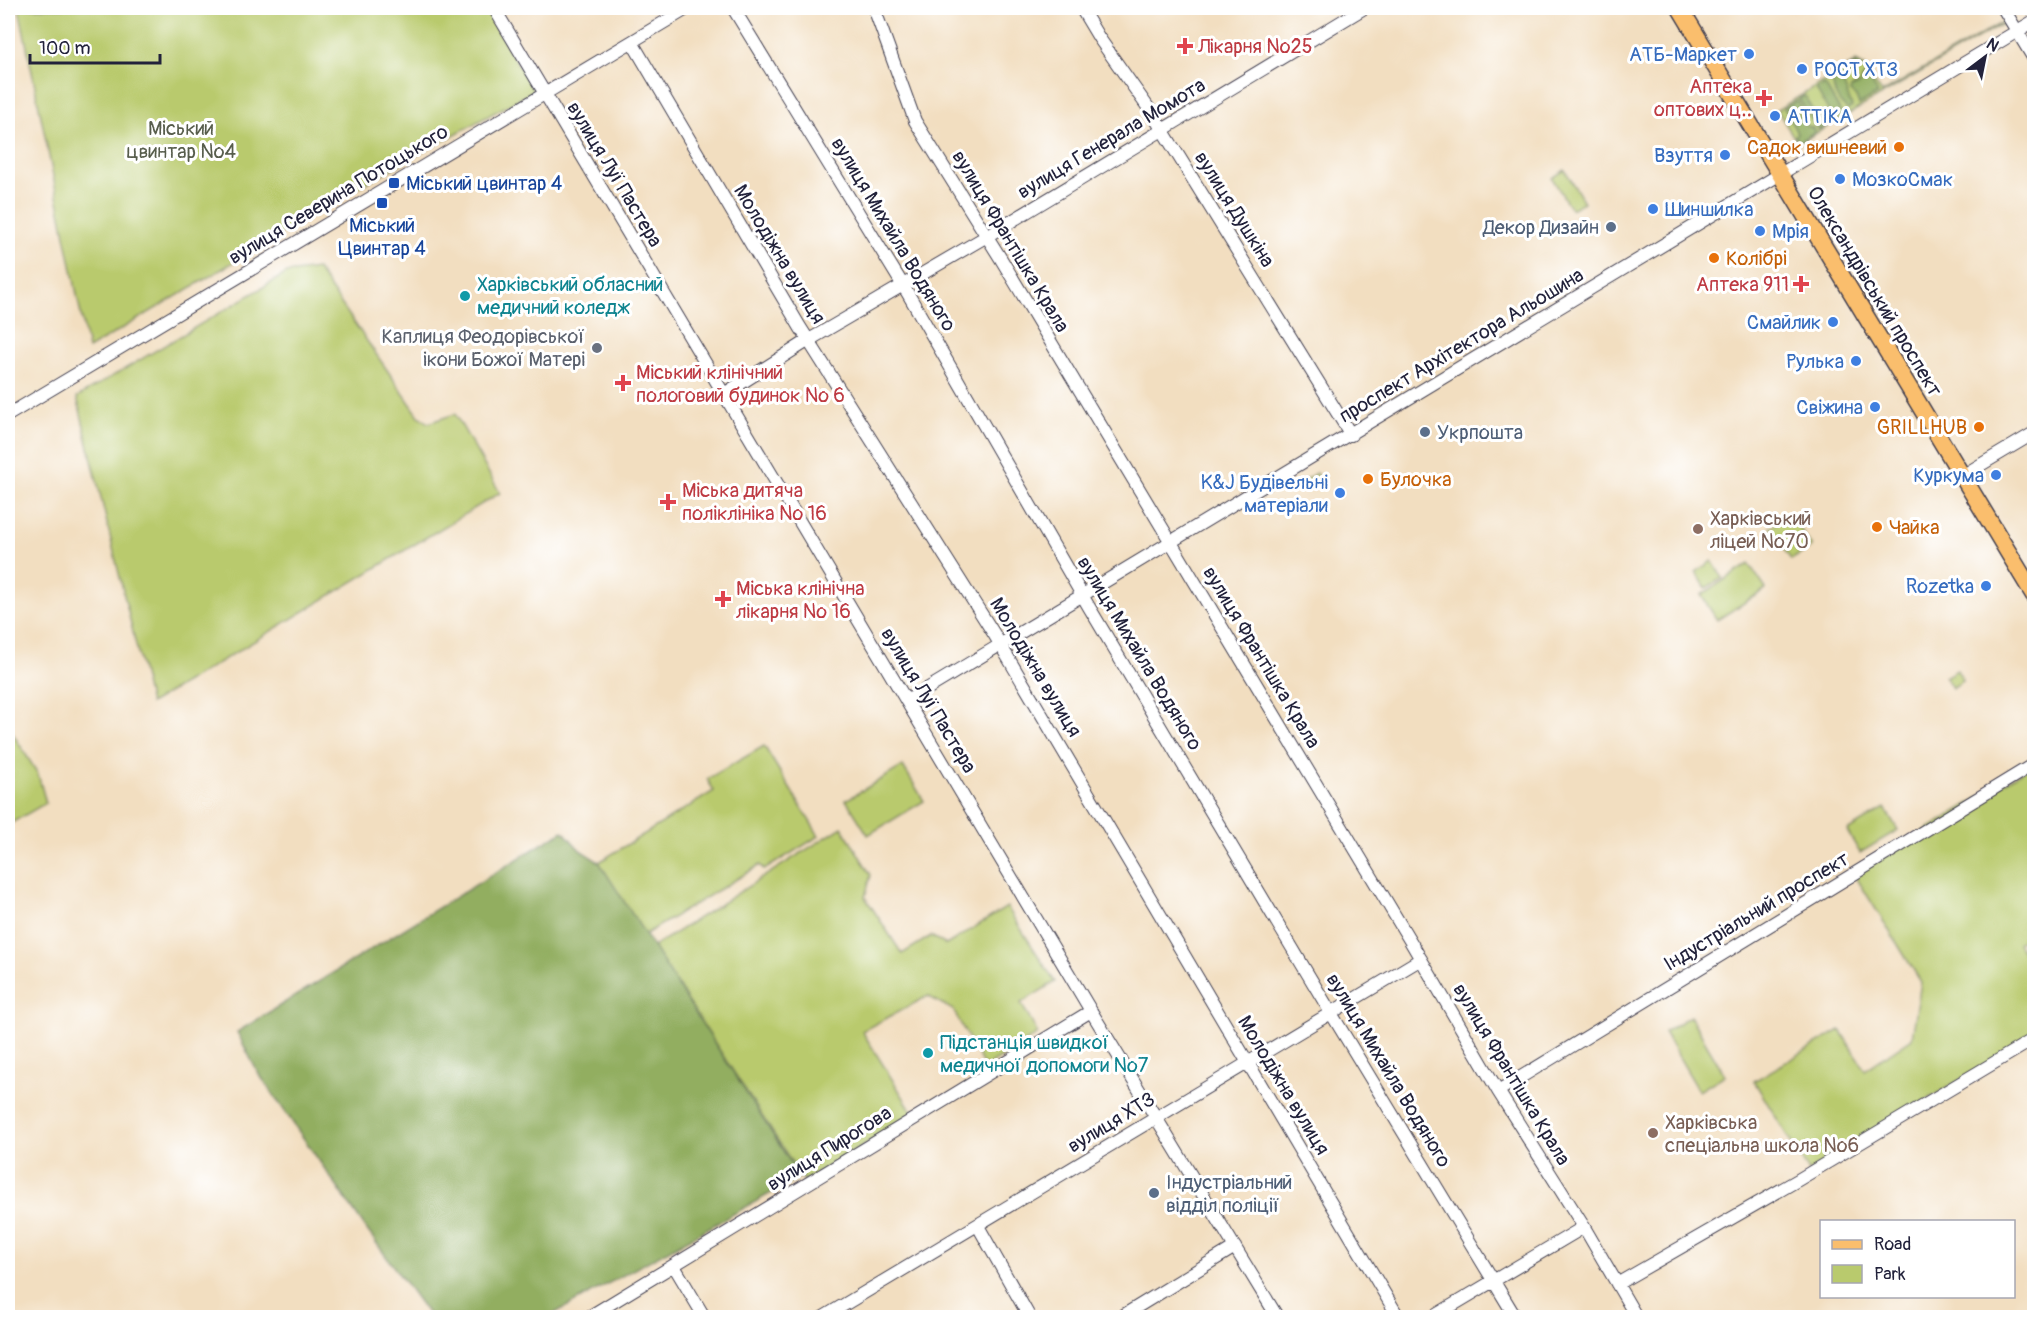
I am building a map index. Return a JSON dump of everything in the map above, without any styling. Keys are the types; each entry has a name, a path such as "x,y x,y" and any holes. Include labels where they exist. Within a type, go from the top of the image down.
{"main road":[{"name":"Олександрівський проспект","path":"1680,8 2034,595"}],"street":[{"name":"вулиця Луї Пастера","path":"494,8 1091,1011 1278,1317"},
{"name":"вулиця Северина Потоцького","path":"8,415 688,8"},
{"name":"вулиця Михайла Водяного","path":"733,8 902,284 1331,1013 1516,1317"},
{"name":"вулиця Франтішка Крала","path":"874,8 915,121 987,236 1498,1091 1584,1227 1637,1317"},
{"name":"вулиця Душкіна","path":"1081,8 1162,130 1351,435"},
{"name":"вулиця Генерала Момота","path":"724,394 809,339 987,236 1364,8"},
{"path":"2003,8 2034,59"},
{"name":"проспект Архітектора Альошина","path":"907,701 2034,21"},
{"name":"Молодіжна вулиця","path":"632,42 809,339 1000,645 1399,1317"},
{"path":"1962,476 2034,433"},
{"name":"Індустріальний проспект","path":"1498,1091 2034,764"},
{"name":"вулиця ХТЗ","path":"822,1317 978,1226 1420,959"},
{"name":"вулиця Пирогова","path":"587,1317 1091,1011"},
{"path":"1617,1284 1798,1180 2034,1039"},
{"path":"978,1226 1030,1317"},
{"path":"1431,1317 1584,1227"},
{"path":"1119,1317 1235,1247"},
{"path":"674,1266 705,1317"}],"green space":[{"name":"Міський цвинтар №4","path":"19,8 485,8 534,91 371,180 88,349"},
{"path":"2003,22 1798,144 1777,110 1856,62 1865,68 1882,93"},
{"path":"1856,64 1862,68 1861,70 1848,77 1844,85 1852,107 1848,110 1836,96 1833,78"},
{"path":"1866,73 1878,94 1859,105 1856,97 1850,92 1851,88 1859,85"},
{"path":"1825,85 1842,114 1818,130 1799,99 1804,96 1807,98 1816,117 1820,118 1827,114 1828,110 1816,89"},
{"path":"1797,101 1800,107 1795,112 1815,132 1798,142 1795,136 1797,133 1784,108"},
{"path":"1565,170 1584,202 1571,209 1552,178"},
{"path":"317,269 419,416 428,423 455,414 500,493 150,704 77,397 287,273"},
{"path":"1316,473 1320,480 1303,490 1299,483"},
{"path":"1791,514 1812,547 1791,560 1770,527"},
{"path":"1712,561 1723,578 1706,588 1696,572"},
{"path":"1749,564 1766,589 1717,620 1701,595"},
{"path":"1957,670 1963,681 1952,688 1945,677"},
{"path":"8,726 38,774 46,803 8,825"},
{"path":"764,746 819,836 764,870 760,865 644,935 599,862 714,791 707,779"},
{"path":"2034,764 2034,932 2018,943 2034,970 2034,1035 1809,1172 1754,1081 1840,1030 1865,1070 1912,1038 1921,982 1854,874"},
{"path":"903,766 924,801 868,835 846,800"},
{"path":"1885,808 1898,830 1860,853 1847,831"},
{"path":"842,827 871,875 865,897 902,954 931,936 946,945 1007,907 1055,982 1021,1003 1038,1034 985,1068 953,1010 928,996 862,1031 915,1116 804,1181 653,947"},
{"path":"563,831 580,850 599,862 800,1177 548,1317 430,1317 257,1071 237,1032"},
{"path":"1690,1016 1725,1075 1699,1091 1664,1032"}],"place":[{"name":"Лікарня №25","path":"1185,46"},
{"name":"АТБ-Маркет","path":"1749,54"},
{"name":"РОСТ ХТЗ","path":"1802,69"},
{"name":"Аптека оптових ц‥","path":"1764,98"},
{"name":"АТТІКА","path":"1775,116"},
{"name":"Садок вишневий","path":"1899,147"},
{"name":"Взуття","path":"1725,155"},
{"name":"МозкоСмак","path":"1840,179"},
{"name":"Міський цвинтар 4","path":"394,183"},
{"name":"Міський Цвинтар 4","path":"382,203"},
{"name":"Шиншилка","path":"1653,209"},
{"name":"Декор Дизайн","path":"1611,227"},
{"name":"Мрiя","path":"1760,231"},
{"name":"Колібрі","path":"1714,258"},
{"name":"Аптека 911","path":"1801,284"},
{"name":"Харківський обласний медичний коледж","path":"465,296"},
{"name":"Смайлик","path":"1833,322"},
{"name":"Каплиця Феодорівської ікони Божої Матері","path":"597,348"},
{"name":"Рулька","path":"1856,361"},
{"name":"Міський клінічний пологовий будинок № 6","path":"623,383"},
{"name":"Свіжина","path":"1875,407"},
{"name":"GRILLHUB","path":"1979,427"},
{"name":"Укрпошта","path":"1425,432"},
{"name":"Куркума","path":"1996,475"},
{"name":"Булочка","path":"1368,479"},
{"name":"K&J Будівельні матеріали","path":"1340,493"},
{"name":"Міська дитяча поліклініка № 16","path":"668,502"},
{"name":"Чайка","path":"1877,527"},
{"name":"Харківський ліцей №70","path":"1698,529"},
{"name":"Rozetka","path":"1986,586"},
{"name":"Міська клінічна лікарня № 16","path":"723,599"},
{"name":"Підстанція швидкої медичної допомоги №7","path":"928,1053"},
{"name":"Харківська спеціальна школа №6","path":"1653,1133"},
{"name":"Індустріальний відділ поліції","path":"1154,1193"}]}
